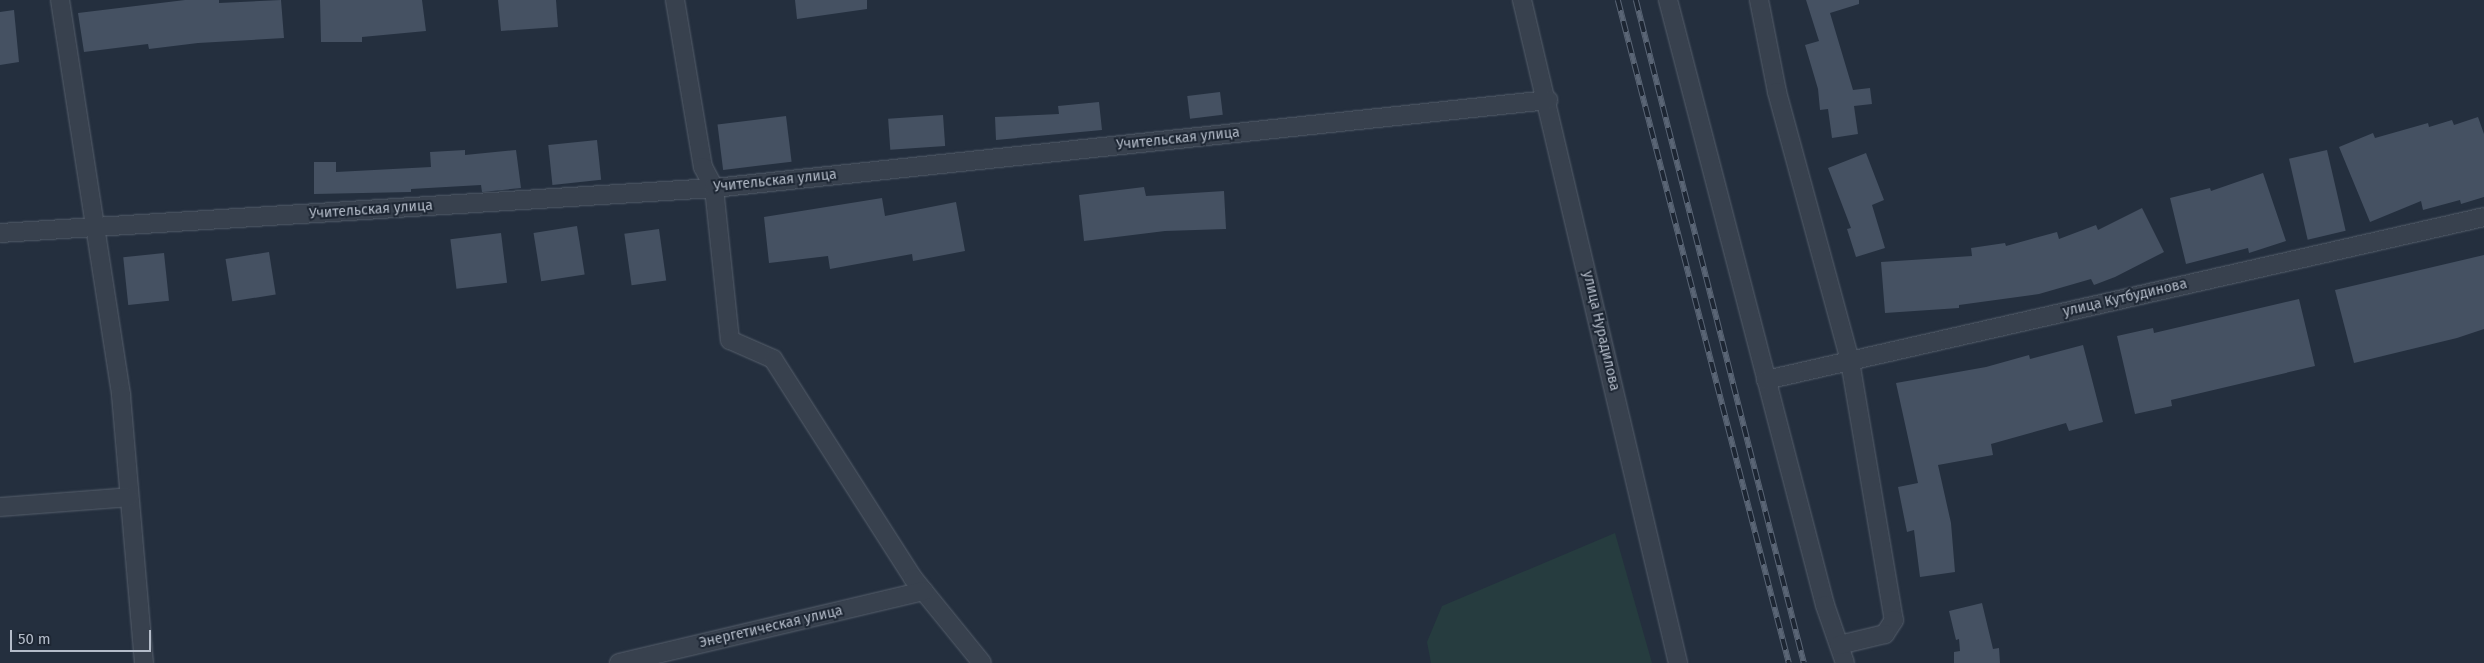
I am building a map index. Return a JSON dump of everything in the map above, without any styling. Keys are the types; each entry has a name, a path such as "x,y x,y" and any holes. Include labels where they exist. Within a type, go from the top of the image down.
{"street":[{"path":"60,0 120,395 144,663"},
{"path":"675,0 703,167 714,188 730,340 773,359 924,591 982,663"},
{"name":"улица Нурадилова","path":"1522,0 1548,100 1678,663"},
{"path":"1668,0 1825,606 1845,663"},
{"path":"1759,0 1777,92 1850,361 1894,620 1885,634 1839,646"},
{"name":"Учительская улица","path":"0,233 714,188 1548,100"},
{"name":"улица Кутбудинова","path":"1766,380 2484,216"},
{"path":"0,508 130,497"},
{"name":"Энергетическая улица","path":"618,663 924,591"}],"green space":[{"path":"1615,533 1652,663 1431,663 1427,642 1442,606"}],"building":[{"path":"185,0 219,0 219,3 281,0 284,38 198,43 149,49 148,44 84,52 78,13"},
{"path":"320,0 422,0 426,31 362,37 362,42 321,42"},
{"path":"498,0 556,0 558,27 501,31"},
{"path":"795,0 867,0 867,9 797,19"},
{"path":"1806,0 1859,0 1859,4 1830,13 1853,90 1870,88 1872,104 1854,106 1858,134 1832,138 1828,109 1820,110 1818,89 1805,45 1819,41"},
{"path":"14,10 19,62 0,65 0,12"},
{"path":"1220,92 1223,115 1190,119 1187,96"},
{"path":"1099,102 1102,130 996,140 995,117 1059,114 1058,106"},
{"path":"943,115 945,146 890,150 888,119"},
{"path":"786,116 792,162 723,170 718,124"},
{"path":"2478,117 2484,134 2484,197 2461,204 2460,200 2423,210 2421,201 2370,222 2339,147 2373,133 2375,138 2428,123 2429,127 2452,120 2454,125"},
{"path":"597,140 601,180 552,185 548,145"},
{"path":"465,150 465,155 516,150 521,188 482,192 481,185 411,189 411,192 314,194 314,162 336,162 336,172 431,167 430,152"},
{"path":"2327,150 2346,231 2308,240 2289,159"},
{"path":"1866,153 1884,200 1872,205 1885,248 1856,257 1847,229 1851,228 1828,168"},
{"path":"2263,173 2286,241 2249,253 2248,248 2186,264 2170,198 2210,188 2211,191"},
{"path":"1144,187 1146,196 1224,191 1226,229 1165,231 1084,241 1079,195"},
{"path":"882,198 885,216 956,202 965,251 913,261 912,254 830,269 828,256 769,263 764,217"},
{"path":"2142,208 2164,252 2115,277 2094,285 2091,279 2039,294 1959,305 1959,308 1885,313 1881,262 1972,256 1971,248 2005,243 2006,246 2057,232 2059,239 2096,225 2098,230"},
{"path":"577,226 585,274 541,281 534,233"},
{"path":"659,229 666,280 632,285 624,234"},
{"path":"501,233 507,283 456,289 450,239"},
{"path":"269,252 276,294 232,301 226,259"},
{"path":"164,253 169,301 128,305 123,257"},
{"path":"2484,255 2484,329 2457,338 2354,363 2335,290"},
{"path":"2299,299 2315,366 2171,400 2172,406 2135,414 2117,336 2153,328 2154,333"},
{"path":"2083,345 2103,422 2069,431 2066,423 1991,444 1993,455 1938,465 1951,523 1955,572 1920,577 1914,530 1907,532 1898,487 1918,483 1896,383 1986,367 2029,355 2030,359"},
{"path":"1982,603 1993,649 1999,648 2000,663 1954,663 1954,652 1960,651 1959,639 1956,640 1949,611"}],"railway":[{"path":"1618,0 1789,663"},
{"path":"1636,0 1804,663"}]}
